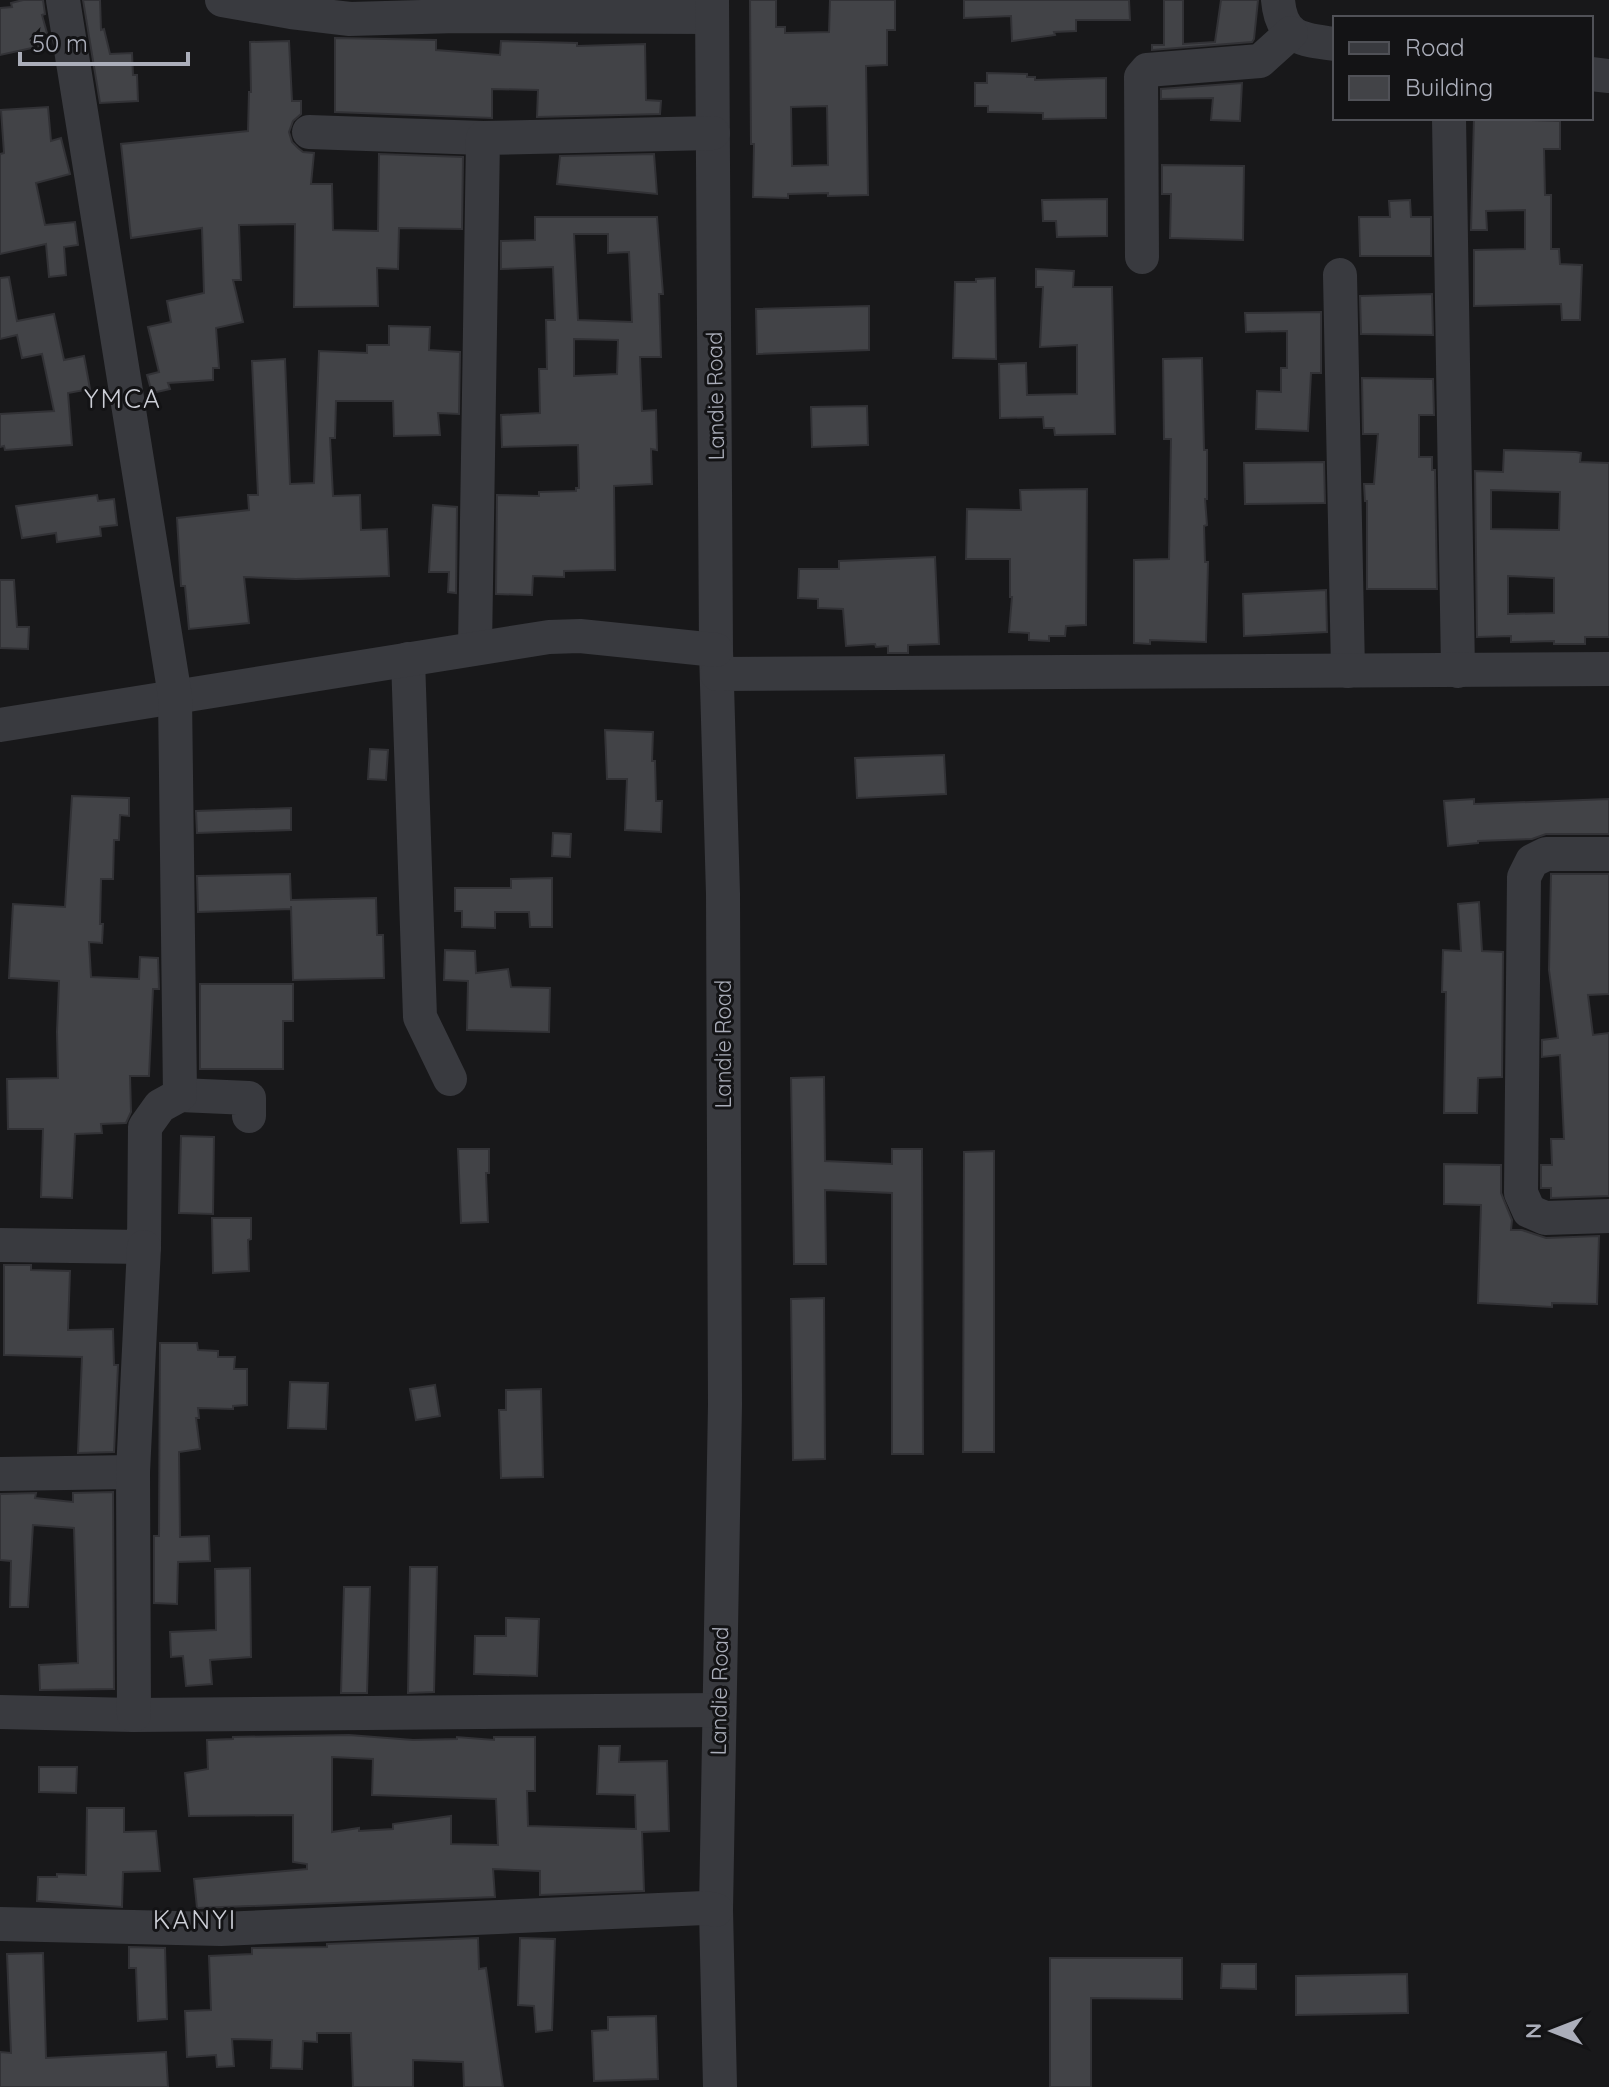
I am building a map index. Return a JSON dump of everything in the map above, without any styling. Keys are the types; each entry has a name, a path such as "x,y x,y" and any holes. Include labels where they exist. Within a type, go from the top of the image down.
{"street":[{"path":"63,0 175,696 180,1095"},
{"path":"222,0 350,19 712,8"},
{"path":"1278,0 1279,17 1291,33 1302,39 1333,44"},
{"name":"Landie Road","path":"712,8 717,662 723,910 725,1388 716,1910 719,2087"},
{"path":"1142,257 1141,77 1147,70 1260,61 1291,33"},
{"path":"1449,120 1458,671"},
{"path":"309,132 483,138 713,133"},
{"path":"475,648 483,138"},
{"path":"1340,275 1348,671"},
{"path":"0,725 549,637 580,636 717,662 1348,671 1609,669"},
{"path":"408,659 420,1017 450,1079"},
{"path":"1609,854 1546,854 1532,861 1524,877 1521,1193 1529,1211 1545,1218 1609,1216"},
{"path":"134,1715 133,1472 144,1247 145,1127 160,1106 180,1095 249,1098 249,1116"},
{"path":"0,1245 144,1247"},
{"path":"0,1474 133,1472"},
{"path":"0,1712 134,1715 718,1710"},
{"path":"0,1924 221,1929 705,1908 716,1910"}],"building":[{"path":"43,0 45,14 42,15 50,44 0,55 0,8 12,7 11,3"},
{"path":"83,0 100,0 101,30 104,29 110,54 132,53 138,101 100,103"},
{"path":"750,0 776,0 776,27 785,27 785,33 829,32 830,0 895,0 895,30 887,30 887,65 866,66 868,195 828,196 828,193 788,194 788,198 753,197 754,144 751,144","holes":["827,106 828,165 792,166 791,107"]},
{"path":"964,0 1129,0 1130,20 1076,20 1076,31 1054,32 1055,35 1012,41 1011,16 964,18"},
{"path":"1164,0 1183,0 1183,44 1215,42 1221,0 1258,0 1254,39 1252,42 1152,50 1152,45 1164,45"},
{"path":"335,38 436,40 436,50 500,55 501,41 577,43 577,46 645,44 646,100 661,101 660,114 537,117 538,90 492,89 492,118 335,112"},
{"path":"289,41 292,101 301,101 301,114 293,121 289,132 298,148 314,153 311,184 332,184 333,230 378,231 379,154 463,157 462,229 399,228 398,269 377,268 378,306 294,307 295,224 239,225 241,280 233,280 243,322 216,328 219,368 213,368 213,380 168,383 170,389 152,393 147,375 159,372 148,327 171,322 167,301 204,293 202,228 131,238 121,144 248,131 250,42"},
{"path":"987,73 1027,74 1035,80 1106,78 1106,118 1043,119 1043,113 988,112 988,106 975,106 975,83 987,83"},
{"path":"1242,83 1240,121 1211,120 1213,98 1161,99 1161,89"},
{"path":"48,107 51,141 61,138 70,174 36,183 45,225 75,222 78,245 64,247 66,275 49,277 46,244 0,254 0,154 4,153 1,110"},
{"path":"1474,120 1560,121 1560,149 1544,149 1545,195 1551,195 1551,249 1559,249 1560,264 1582,265 1580,320 1562,320 1561,304 1474,306 1474,250 1525,249 1525,210 1486,211 1487,230 1471,230"},
{"path":"654,154 657,194 557,184 560,156"},
{"path":"1162,165 1244,166 1243,240 1170,238 1171,194 1162,194"},
{"path":"1107,199 1107,236 1057,237 1056,221 1043,221 1042,200"},
{"path":"1410,200 1411,217 1431,217 1431,256 1360,256 1359,217 1390,217 1389,201"},
{"path":"535,217 657,217 663,294 659,294 661,357 640,357 642,411 656,410 657,450 651,449 652,484 614,486 615,570 564,571 564,577 533,576 532,595 496,594 497,495 539,496 539,492 576,491 579,488 578,445 502,447 501,415 540,413 539,369 547,369 546,320 555,320 553,267 501,269 501,241 535,240","holes":["574,234 608,234 608,253 629,252 632,322 578,320","574,339 618,340 617,374 574,376"]},
{"path":"1036,269 1074,271 1073,287 1112,287 1115,434 1055,435 1054,428 1044,428 1043,417 1000,418 999,364 1026,363 1027,395 1077,394 1077,345 1040,347 1043,287 1036,287"},
{"path":"9,277 17,321 54,314 64,360 84,356 90,389 68,393 72,445 5,450 4,446 0,447 0,414 54,411 42,354 22,358 17,335 0,339 0,278"},
{"path":"995,278 996,359 953,358 955,282"},
{"path":"1432,294 1433,335 1361,334 1360,296"},
{"path":"869,306 869,350 757,354 756,309"},
{"path":"1321,312 1321,373 1311,373 1308,431 1256,429 1257,391 1281,392 1281,368 1287,368 1287,331 1246,332 1245,313"},
{"path":"389,326 430,327 429,350 460,352 459,414 438,413 440,435 394,436 393,401 336,401 335,438 330,438 333,496 360,495 361,530 387,529 389,576 244,577 249,623 189,629 185,586 181,586 177,518 249,510 248,495 258,495 252,361 285,359 290,484 314,483 319,351 367,353 367,345 389,345"},
{"path":"1202,358 1204,450 1207,450 1207,525 1204,526 1205,562 1208,562 1206,642 1150,640 1150,644 1134,643 1134,560 1169,559 1171,439 1164,439 1163,359"},
{"path":"1362,378 1433,379 1434,415 1419,415 1419,457 1432,457 1432,470 1435,470 1437,589 1367,589 1367,501 1364,484 1374,484 1378,434 1363,434"},
{"path":"867,406 868,445 812,447 811,407"},
{"path":"1504,450 1576,452 1581,453 1580,462 1609,463 1609,637 1585,637 1585,644 1554,644 1554,641 1511,642 1511,636 1477,637 1475,471 1503,472","holes":["1491,490 1560,492 1559,530 1491,529","1508,576 1554,578 1554,613 1508,614"]},
{"path":"1324,462 1325,503 1245,504 1244,463"},
{"path":"1087,489 1086,625 1066,626 1065,636 1049,636 1049,641 1029,640 1029,633 1009,632 1012,597 1010,559 966,559 967,509 1021,510 1020,490"},
{"path":"97,495 98,501 114,499 117,525 100,527 101,536 57,542 56,533 22,538 16,506"},
{"path":"433,505 457,507 456,593 448,592 449,572 429,572"},
{"path":"935,557 939,644 908,645 908,653 888,653 888,646 876,647 875,644 846,646 843,609 818,608 818,599 798,598 799,569 839,569 839,561"},
{"path":"0,580 14,580 17,627 29,627 28,649 0,648"},
{"path":"1326,590 1327,632 1244,636 1243,594"},
{"path":"605,730 653,732 656,801 662,801 661,832 625,830 627,779 607,779"},
{"path":"370,749 388,750 386,780 368,779"},
{"path":"944,755 946,794 857,798 855,758"},
{"path":"72,796 129,798 129,816 120,815 119,840 114,840 113,879 101,879 102,943 89,942 91,977 139,979 140,957 158,958 159,989 153,989 149,1076 130,1076 131,1112 126,1123 101,1124 102,1133 75,1134 72,1198 41,1197 43,1129 8,1129 7,1079 58,1078 59,981 9,978 13,904 65,907"},
{"path":"1474,799 1474,804 1609,799 1609,834 1546,834 1532,839 1478,841 1448,846 1444,801"},
{"path":"291,808 291,830 197,833 196,811"},
{"path":"553,833 571,834 570,857 552,856"},
{"path":"290,874 291,900 376,898 377,935 383,935 384,978 293,980 291,906 291,909 198,912 197,876"},
{"path":"1551,874 1609,874 1609,994 1588,995 1593,1035 1609,1033 1609,1196 1551,1198 1551,1188 1541,1188 1541,1165 1552,1165 1551,1139 1564,1139 1560,1055 1542,1057 1542,1040 1558,1038 1549,970"},
{"path":"552,878 552,927 530,927 529,912 495,912 495,928 462,927 462,911 455,911 455,888 511,888 511,879"},
{"path":"1479,902 1482,951 1503,952 1502,1077 1478,1078 1477,1113 1444,1113 1446,992 1442,992 1443,950 1461,951 1458,904"},
{"path":"445,950 475,951 476,973 508,969 511,987 550,988 549,1032 467,1030 468,981 444,980"},
{"path":"200,984 293,984 293,1021 283,1021 283,1069 200,1069"},
{"path":"824,1077 825,1161 892,1164 892,1149 922,1149 923,1454 892,1454 892,1193 825,1190 826,1264 794,1264 791,1078"},
{"path":"181,1136 214,1137 213,1214 179,1213"},
{"path":"458,1149 489,1149 489,1173 486,1173 488,1222 461,1223"},
{"path":"994,1151 994,1452 963,1452 964,1152"},
{"path":"1444,1164 1501,1165 1501,1193 1512,1220 1511,1230 1522,1230 1546,1238 1599,1236 1597,1304 1552,1303 1552,1307 1478,1303 1481,1205 1444,1204"},
{"path":"212,1218 251,1218 249,1271 213,1273"},
{"path":"4,1265 31,1265 31,1270 70,1271 68,1330 113,1329 114,1365 118,1365 114,1452 78,1453 82,1357 4,1355"},
{"path":"824,1298 825,1459 793,1460 791,1299"},
{"path":"160,1343 197,1343 198,1350 218,1351 218,1357 235,1357 234,1369 247,1369 247,1405 233,1406 233,1409 198,1408 199,1418 196,1418 200,1449 179,1452 180,1537 209,1536 210,1561 178,1562 177,1604 154,1603 154,1536 159,1536"},
{"path":"290,1382 328,1383 326,1429 288,1428"},
{"path":"435,1385 440,1416 416,1420 410,1389"},
{"path":"541,1389 543,1477 501,1478 499,1410 506,1410 506,1390"},
{"path":"113,1492 114,1689 40,1690 39,1665 78,1663 74,1528 33,1525 28,1607 10,1607 11,1561 0,1560 0,1494 36,1493 35,1498 73,1502 73,1493"},
{"path":"410,1567 437,1567 434,1692 408,1693"},
{"path":"250,1568 251,1657 210,1660 212,1684 186,1686 183,1656 171,1657 170,1632 216,1630 215,1569"},
{"path":"344,1587 370,1587 367,1693 341,1693"},
{"path":"506,1618 539,1619 537,1676 474,1674 475,1636 506,1636"},
{"path":"349,1735 413,1740 457,1737 494,1740 494,1737 535,1737 535,1791 527,1791 528,1826 636,1829 635,1795 597,1794 599,1746 620,1746 619,1762 667,1761 669,1831 642,1832 644,1891 540,1895 540,1871 493,1869 495,1897 197,1908 194,1879 307,1869 307,1864 293,1862 293,1815 189,1816 185,1773 208,1769 207,1740","holes":["332,1757 373,1759 372,1795 496,1799 498,1845 451,1844 451,1816 393,1824 393,1829 359,1831 359,1828 332,1832"]},
{"path":"39,1767 77,1767 76,1793 39,1792"},
{"path":"87,1808 124,1808 124,1832 156,1831 160,1871 123,1872 122,1907 37,1901 38,1877 86,1875"},
{"path":"478,1938 479,1969 486,1968 503,2087 464,2087 463,2062 413,2060 413,2087 353,2087 351,2033 317,2033 317,2042 303,2041 302,2069 271,2068 272,2040 232,2039 234,2066 217,2067 216,2055 187,2057 185,2011 211,2010 209,1956 252,1954 252,1948"},
{"path":"520,1938 555,1939 552,2030 536,2032 534,2006 518,2005"},
{"path":"129,1947 165,1948 167,2019 138,2021 136,1968 129,1968"},
{"path":"43,1953 46,2058 166,2052 168,2087 0,2087 0,2052 11,2053 7,1954"},
{"path":"1050,1958 1182,1958 1182,1999 1091,1998 1091,2087 1050,2087"},
{"path":"1222,1964 1256,1964 1256,1989 1221,1988"},
{"path":"1407,1974 1408,2013 1296,2015 1296,1976"},
{"path":"656,2016 658,2079 594,2081 592,2031 608,2030 608,2017"}],"district":[{"name":"YMCA","path":"123,399"},
{"name":"KANYI","path":"195,1920"}]}
